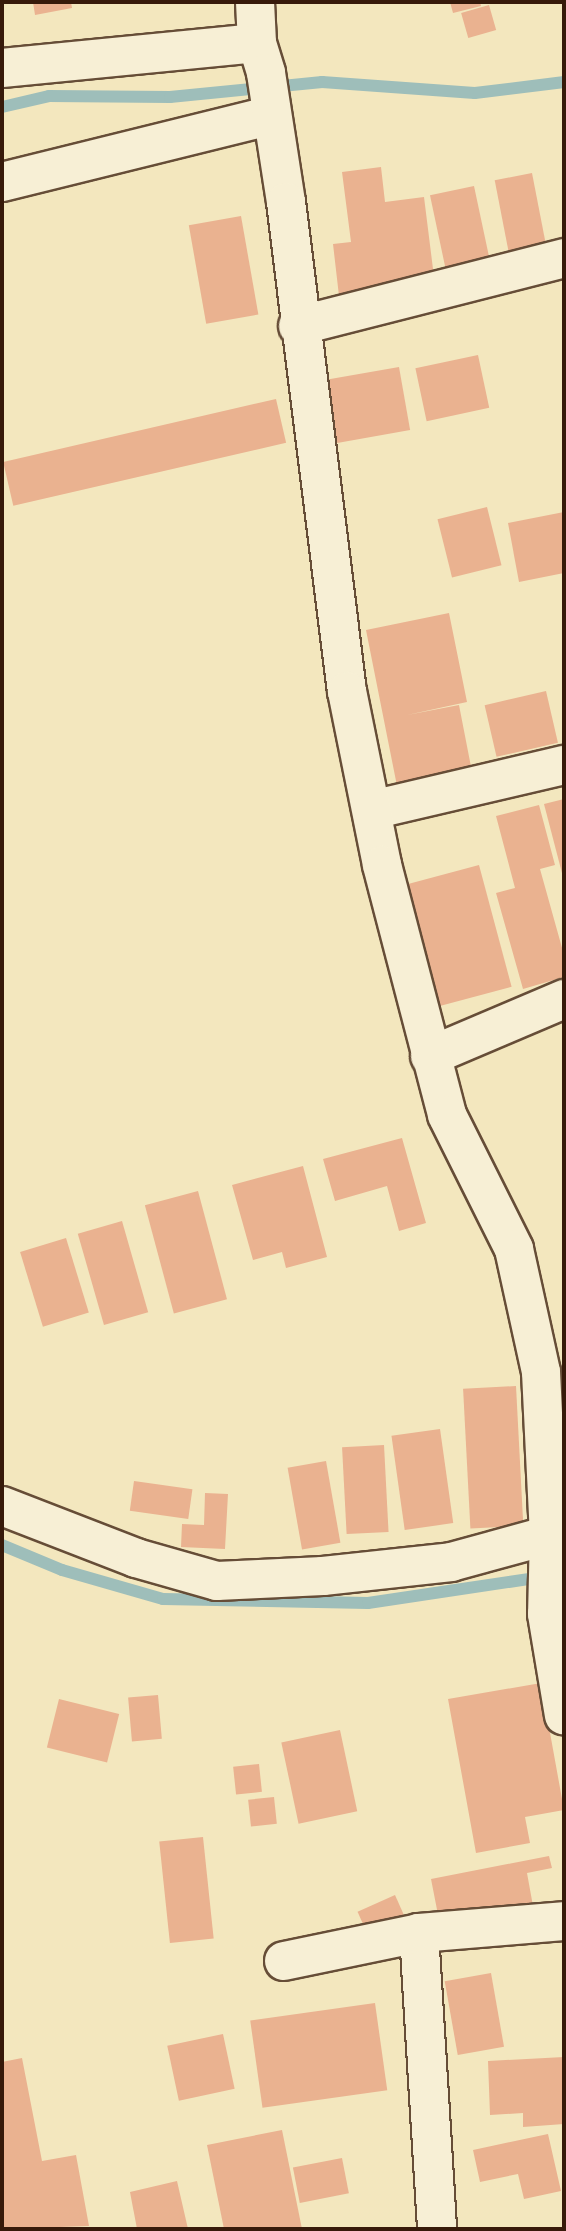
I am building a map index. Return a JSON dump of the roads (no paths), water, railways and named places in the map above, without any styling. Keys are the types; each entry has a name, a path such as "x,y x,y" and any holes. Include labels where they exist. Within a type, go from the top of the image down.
{"street":[{"path":"255,2 347,691 372,810 430,1056 447,1115 514,1249 553,1369 554,1539 547,1614 564,1716"},
{"path":"2,68 262,58"},
{"path":"2,182 272,115"},
{"path":"298,326 564,258"},
{"path":"372,810 564,765"},
{"path":"430,1056 564,999"},
{"path":"2,1506 136,1558 216,1581 323,1576 451,1562 554,1539"},
{"path":"284,1961 419,1933 564,1921"},
{"path":"419,1933 438,2229"}],"waterway":[{"path":"2,107 49,96 170,97 322,82 475,93 564,82"},
{"path":"2,1545 62,1570 163,1599 368,1603 543,1577"}]}
